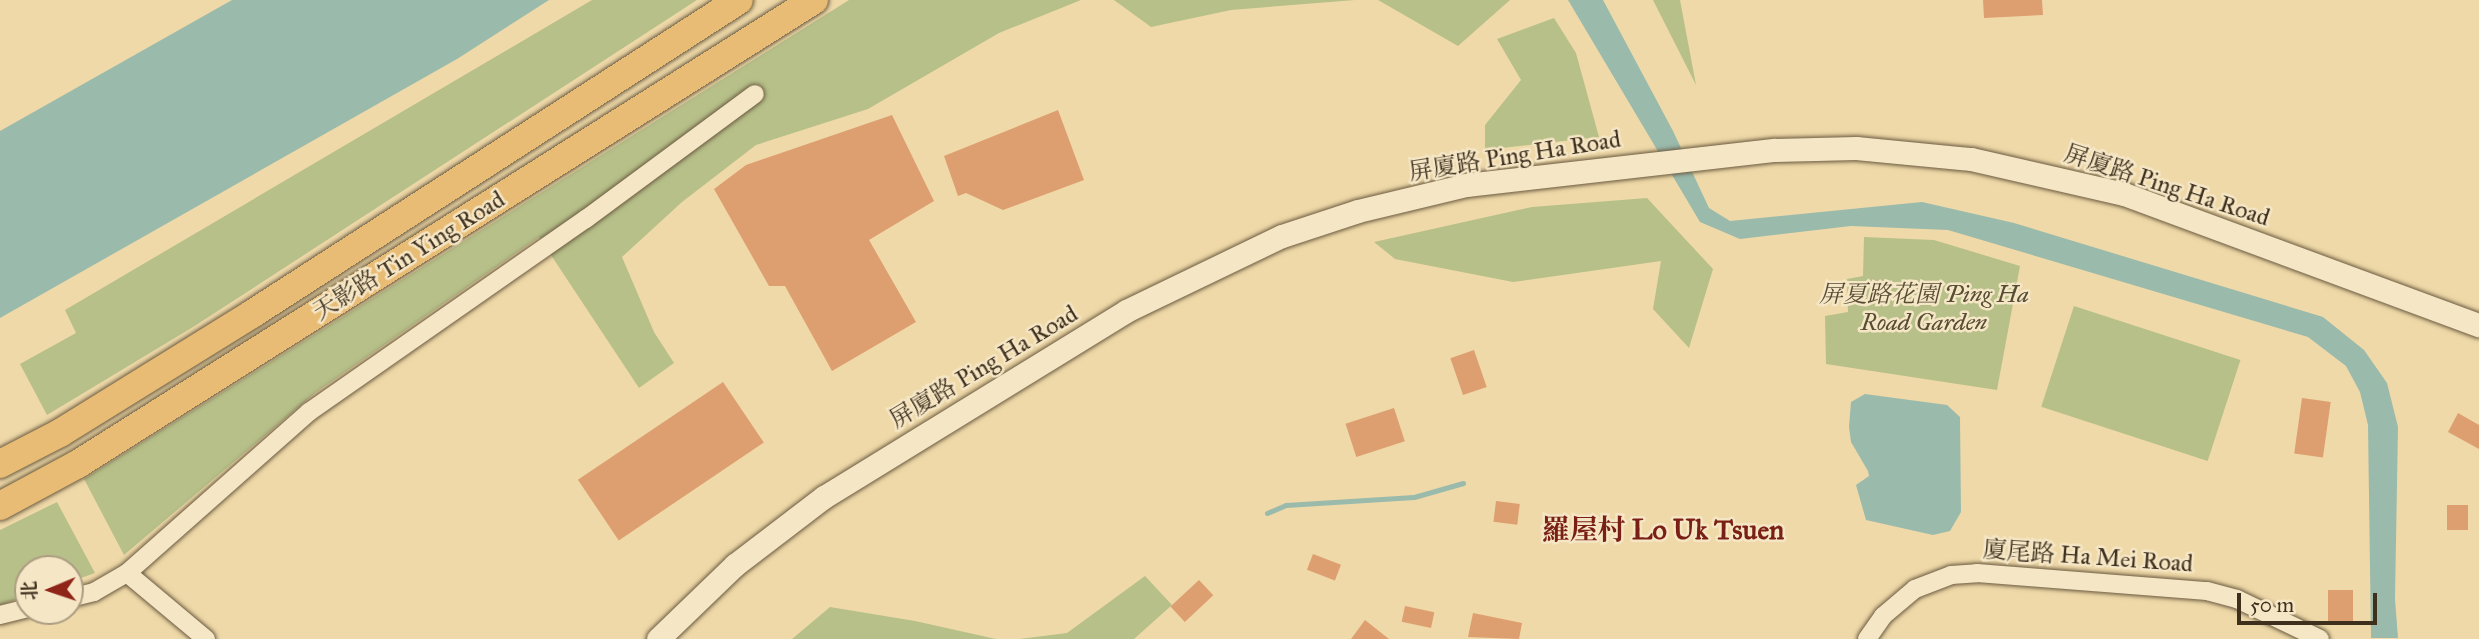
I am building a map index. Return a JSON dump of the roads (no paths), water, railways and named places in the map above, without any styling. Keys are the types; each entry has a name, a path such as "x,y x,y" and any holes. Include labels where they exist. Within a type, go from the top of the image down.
{"main road":[{"name":"天影路 Tin Ying Road","path":"0,464 60,433 252,314 738,0"},
{"name":"天影路 Tin Ying Road","path":"0,506 89,457 814,0"}],"street":[{"path":"84,594 94,592 127,573 309,412 586,219 755,94"},
{"name":"屏廈路 Ping Ha Road","path":"658,639 743,558 859,474 1126,311 1233,256 1325,220 1426,194 1659,161 1856,148 2011,166 2124,194 2479,325"},
{"path":"127,573 206,639"},
{"name":"廈尾路 Ha Mei Road","path":"1867,639 1883,616 1914,589 1951,576 1977,573 2199,589 2237,600 2320,639"}],"waterway":[{"path":"1267,513 1286,505 1414,497 1463,483"}],"district":[{"name":"羅屋村 Lo Uk Tsuen","path":"1663,530"}],"park label":[{"name":"屏夏路花園 Ping Ha Road Garden","path":"1924,309"}]}
